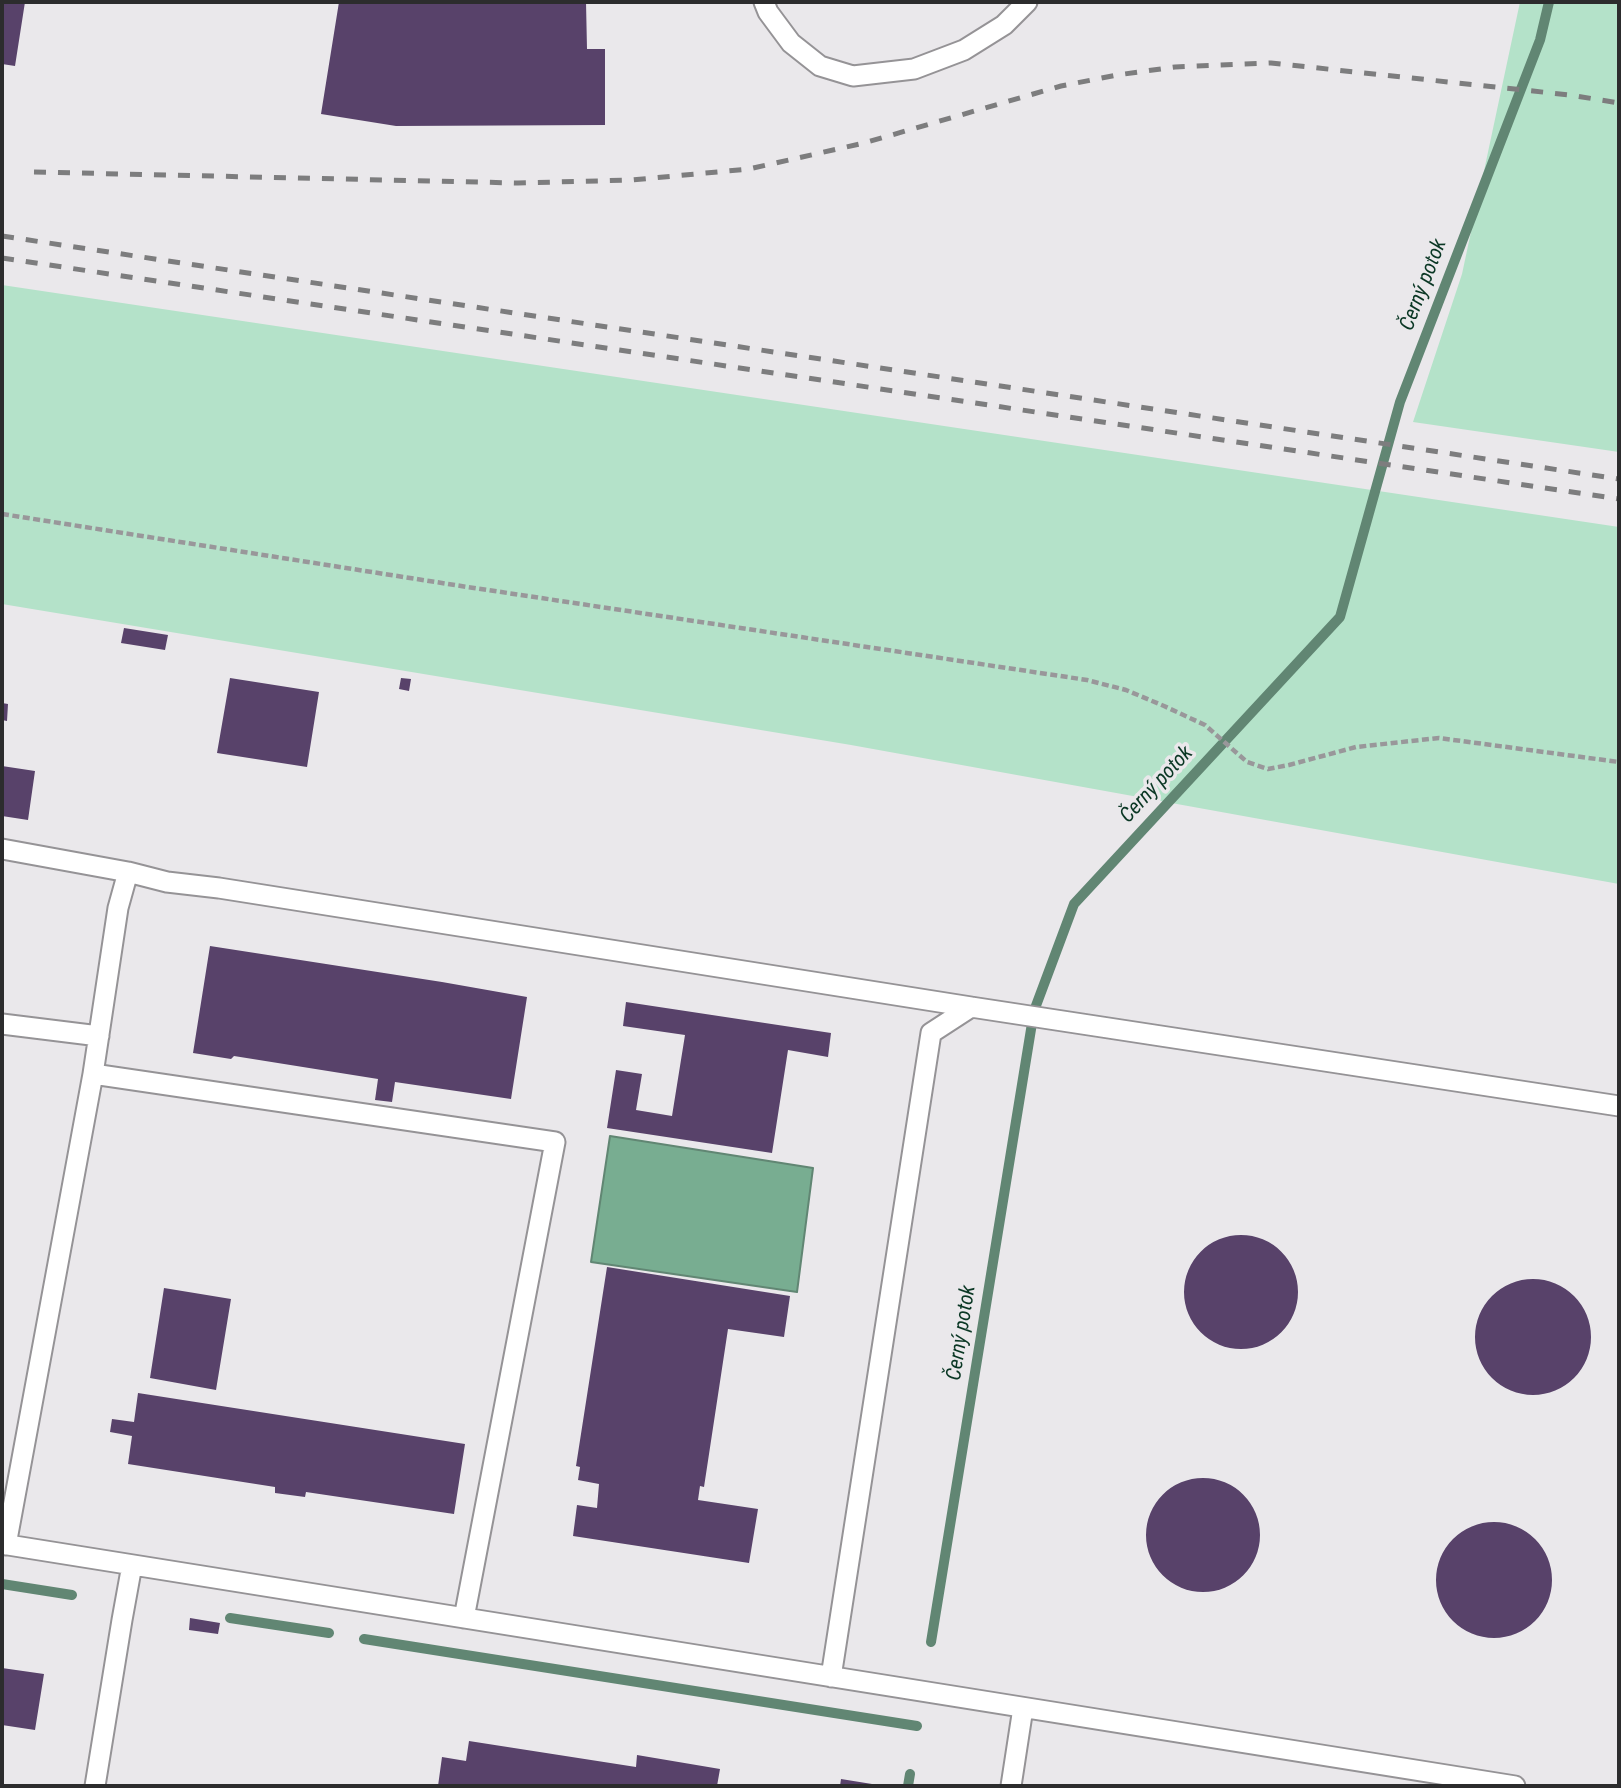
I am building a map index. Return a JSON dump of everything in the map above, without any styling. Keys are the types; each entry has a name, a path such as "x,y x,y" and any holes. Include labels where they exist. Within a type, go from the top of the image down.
{"lane":[{"path":"764,2 768,12 791,43 820,66 853,76 914,69 964,50 1004,25 1027,2"},
{"path":"2,849 128,872 167,882 246,892 1619,1106"},
{"path":"128,872 118,908 93,1074 4,1545 1515,1786"},
{"path":"831,1677 932,1033 971,1007"},
{"path":"2,1024 99,1036"},
{"path":"93,1074 555,1142 464,1618"},
{"path":"95,1786 132,1565"},
{"path":"1011,1786 1023,1707"}],"path":[{"path":"2,514 1087,680 1126,690 1205,725 1247,762 1268,769 1356,747 1439,738 1619,762"}],"shaded area":[{"path":"1520,2 1619,2 1619,452 1413,422 1462,274"},
{"path":"2,285 1619,527 1619,884 851,745 2,604"},
{"path":"610,1136 813,1168 797,1292 591,1262"}],"building":[{"path":"2,2 25,2 15,66 2,64"},
{"path":"339,2 586,2 587,49 605,49 605,125 396,126 321,114"},
{"path":"124,628 168,635 165,650 121,643"},
{"path":"230,678 319,692 307,767 217,753"},
{"path":"401,678 411,679 409,691 399,689"},
{"path":"2,703 8,704 7,721 2,720"},
{"path":"2,766 35,771 28,820 2,816"},
{"path":"210,946 527,997 511,1099 395,1082 392,1102 375,1100 378,1079 234,1056 231,1059 193,1053"},
{"path":"626,1002 831,1033 828,1057 788,1050 772,1153 607,1128 616,1070 642,1074 636,1110 672,1116 685,1035 623,1026"},
{"path":"1241,1235 1263,1239 1282,1251 1294,1270 1298,1292 1294,1314 1282,1333 1263,1345 1241,1349 1219,1345 1200,1333 1188,1314 1184,1292 1188,1270 1200,1251 1219,1239"},
{"path":"607,1267 790,1296 784,1337 728,1329 704,1487 700,1486 698,1500 758,1509 749,1563 573,1536 577,1505 597,1508 599,1484 578,1480 580,1467 576,1466"},
{"path":"1533,1279 1555,1284 1574,1296 1586,1315 1591,1337 1586,1359 1574,1378 1555,1390 1533,1395 1511,1390 1492,1378 1480,1359 1475,1337 1480,1315 1492,1296 1511,1284"},
{"path":"164,1288 231,1299 216,1390 150,1378"},
{"path":"138,1393 465,1444 454,1514 306,1492 305,1497 275,1493 275,1487 128,1464 132,1436 110,1432 112,1419 134,1422"},
{"path":"1203,1478 1225,1482 1244,1494 1256,1513 1260,1535 1256,1557 1244,1576 1225,1588 1203,1592 1181,1588 1162,1576 1150,1557 1146,1535 1150,1513 1162,1494 1181,1482"},
{"path":"1494,1522 1516,1527 1535,1539 1547,1558 1552,1580 1547,1602 1535,1621 1516,1633 1494,1638 1472,1633 1453,1621 1441,1602 1436,1580 1441,1558 1453,1539 1472,1527"},
{"path":"190,1618 220,1623 218,1634 189,1630"},
{"path":"2,1668 44,1674 35,1730 2,1725"},
{"path":"469,1741 636,1767 637,1755 720,1769 717,1786 438,1786 442,1757 466,1761"},
{"path":"841,1779 872,1784 872,1786 840,1786"}],"waterway":[{"name":"Černý potok","path":"931,1642 1034,1011 1074,904 1340,617 1400,402 1540,40 1549,2"},
{"path":"2,1584 72,1595"},
{"path":"230,1618 329,1633"},
{"path":"364,1639 917,1726"},
{"name":"Černý potok","path":"908,1786 910,1774"}],"railway":[{"path":"34,172 518,183 632,180 749,169 864,143 1061,86 1175,67 1271,63 1570,95 1619,103"},
{"path":"2,236 1619,479"},
{"path":"2,258 1619,499"}]}
